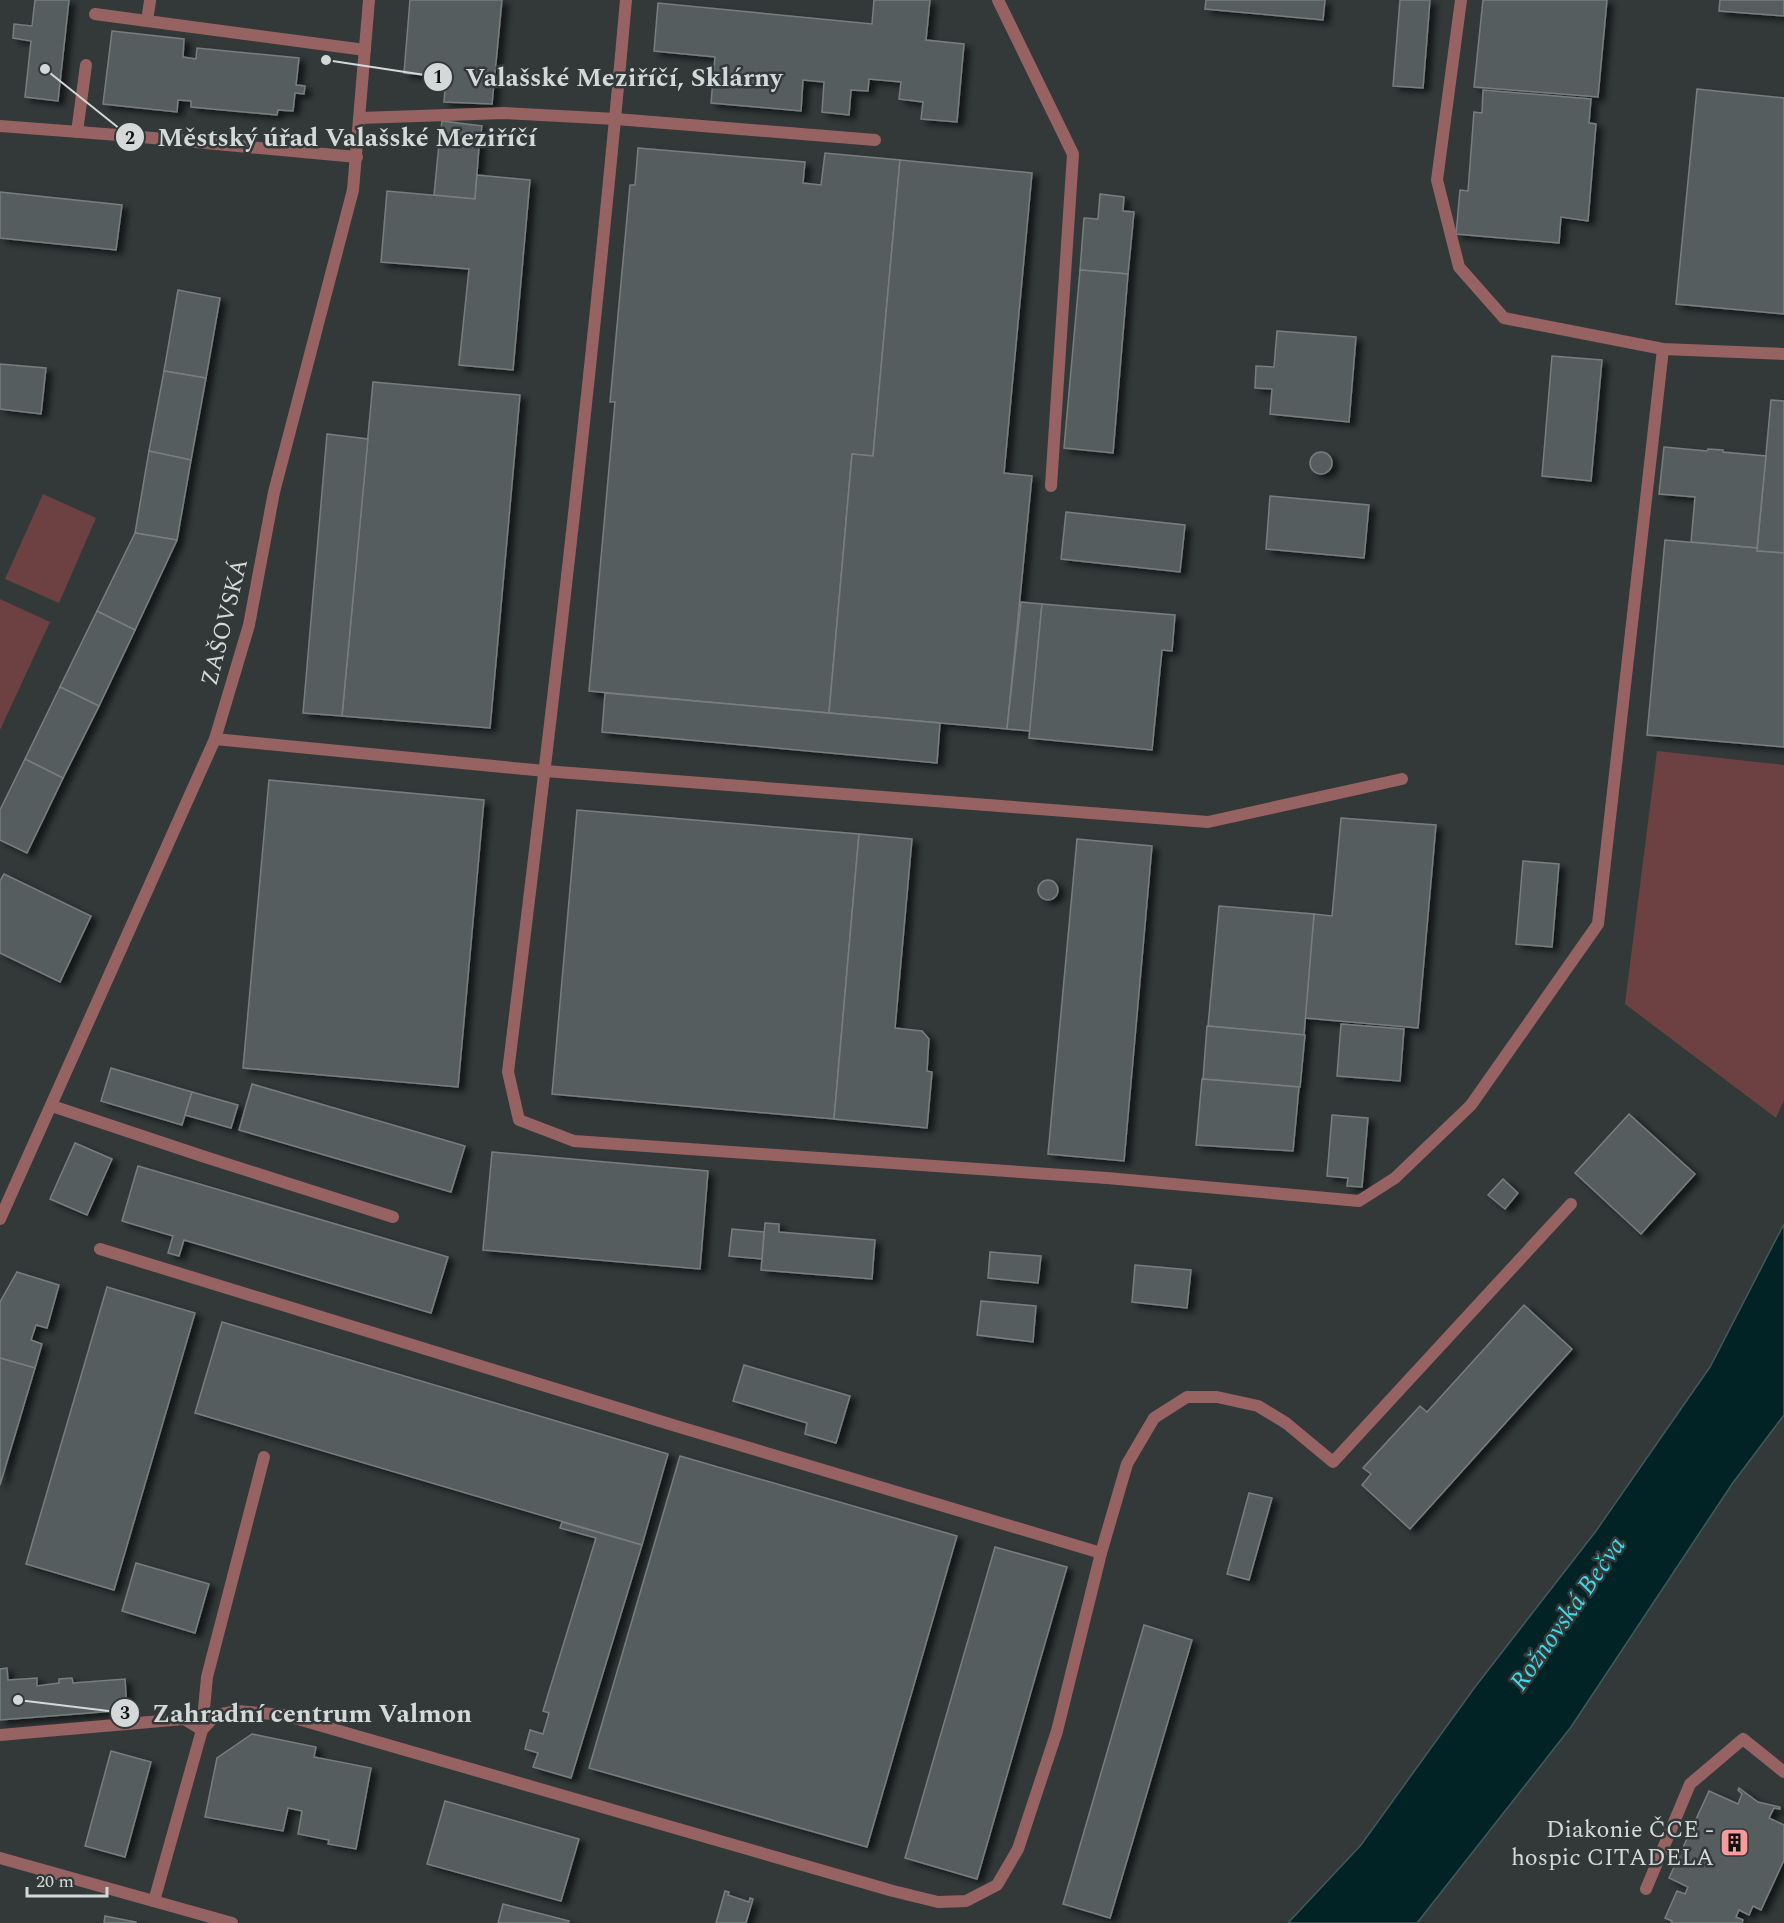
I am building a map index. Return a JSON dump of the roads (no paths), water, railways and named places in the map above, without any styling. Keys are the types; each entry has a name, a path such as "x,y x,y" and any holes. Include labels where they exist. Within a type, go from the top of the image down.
{"street":[{"name":"ZAŠOVSKÁ","path":"0,1219 215,738 249,625 274,492 353,190 369,0"},
{"path":"626,0 616,119 545,771 508,1072 519,1120 574,1141 1107,1178 1359,1201 1395,1178 1471,1106 1598,924 1663,349"},
{"path":"998,0 1073,154 1051,486"},
{"path":"1461,0 1437,180 1459,267 1504,318 1663,349 1784,354"},
{"path":"147,21 150,1"},
{"path":"95,14 365,50"},
{"path":"77,132 86,65"},
{"path":"360,118 504,113 616,119 875,140"},
{"path":"0,126 357,157"},
{"path":"215,738 545,771 1208,822 1402,779"},
{"path":"52,1106 393,1217"},
{"path":"202,1730 216,1715 237,1711 284,1715 893,1891 938,1902 966,1901 997,1885 1018,1849 1057,1731 1101,1553 1127,1464 1154,1418 1187,1397 1217,1397 1258,1406 1286,1423 1333,1462 1571,1204"},
{"path":"100,1249 676,1426 1101,1553"},
{"path":"154,1901 202,1730 207,1677 264,1456"},
{"path":"0,1735 184,1719 202,1730"},
{"path":"1646,1889 1690,1784 1743,1739 1784,1772"},
{"path":"0,1858 232,1923"}],"water":[{"name":"Rožnovská Bečva","path":"1784,1224 1784,1415 1732,1484 1571,1727 1417,1923 1288,1923 1361,1845 1475,1687 1596,1531 1710,1367"}],"place":[{"name":"Valašské Meziříčí, Sklárny","path":"326,60"},
{"name":"Městský úřad Valašské Meziříčí","path":"45,69"},
{"name":"Zahradní centrum Valmon","path":"18,1700"},
{"name":"Diakonie ČCE - hospic CITADELA","path":"1735,1843"}]}
